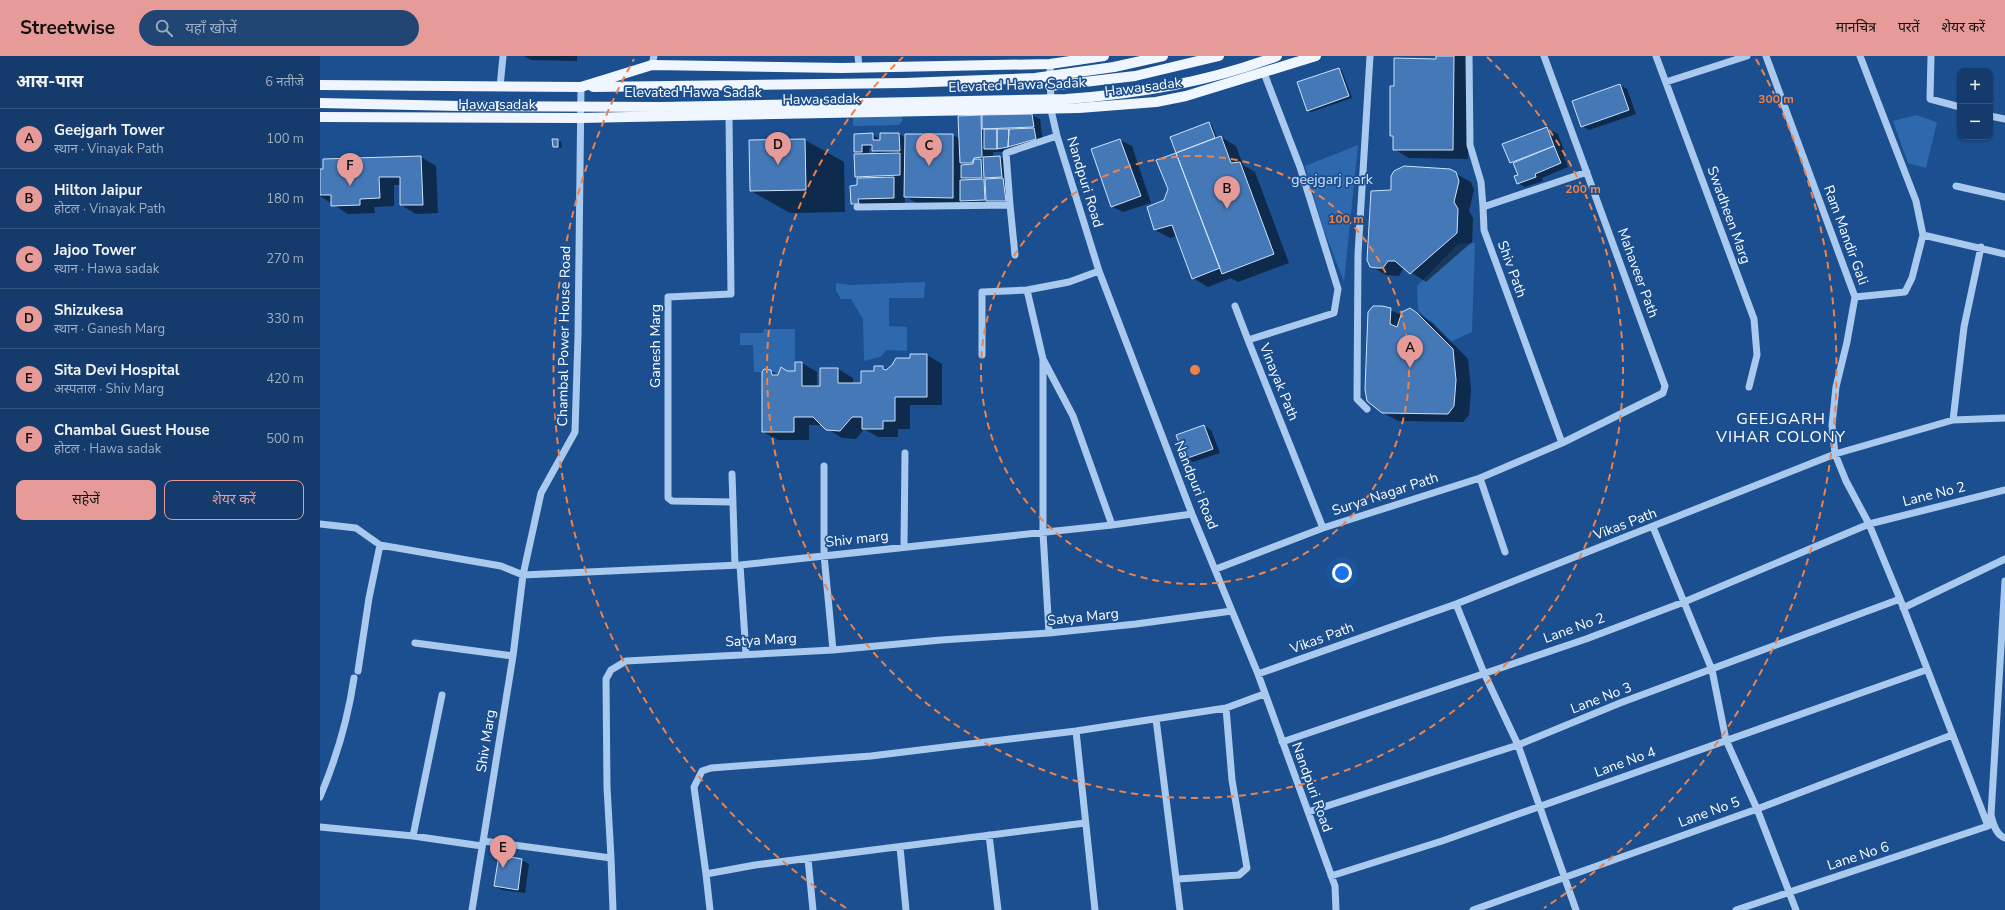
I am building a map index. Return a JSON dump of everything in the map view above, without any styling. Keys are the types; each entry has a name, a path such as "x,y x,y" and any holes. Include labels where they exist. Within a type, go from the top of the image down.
{"main road":[{"name":"Hawa sadak","path":"320,85 580,87 653,60 859,67 1021,60 1050,64 1104,56"},
{"name":"Elevated Hawa Sadak","path":"580,87 906,83 1035,78 1114,67 1163,56"},
{"path":"1050,86 1136,76 1219,56"},
{"name":"Elevated Hawa Sadak","path":"320,103 460,106 661,107 1066,99 1119,95 1184,84 1252,66 1277,56"},
{"name":"Hawa sadak","path":"320,117 580,118 1051,110 1156,102 1186,96 1316,56"}],"street":[{"path":"500,87 503,56"},
{"path":"858,56 859,67"},
{"path":"1367,409 1357,399 1358,254 1370,56"},
{"name":"Shiv Path","path":"1469,56 1470,145 1481,182 1484,230 1562,443"},
{"name":"Mahaveer Path","path":"1544,56 1665,386 1662,393 1562,443"},
{"name":"Swadheen Marg","path":"1656,56 1754,319 1758,355 1749,387"},
{"path":"1666,82 1747,56"},
{"name":"Ram Mandir Gali","path":"1766,56 1855,297 1847,342 1836,387 1832,425 1835,454"},
{"path":"1855,297 1905,292 1912,278 1923,236 1916,201 1860,56"},
{"path":"1932,56 1930,99 1957,107"},
{"name":"Nandpuri Road","path":"1050,64 1051,110 1057,136 1099,271 1192,514 1258,674 1264,694 1332,876 1335,886 1336,910"},
{"name":"Vinayak Path","path":"1264,73 1300,167 1338,289 1334,313 1248,340 1323,528"},
{"name":"Chambal Power House Road","path":"523,575 541,493 575,432 578,336 580,87"},
{"name":"Ganesh Marg","path":"729,115 731,294 668,297 668,498 672,501 733,502"},
{"path":"1993,117 2005,119"},
{"path":"1015,255 1006,153 1057,136"},
{"path":"1483,207 1587,172"},
{"path":"1956,186 2005,197"},
{"path":"857,207 1010,205"},
{"path":"1923,236 1981,247 2005,254"},
{"path":"1953,420 1964,327 1981,247"},
{"path":"982,355 982,292 1027,290 1069,282 1099,271"},
{"path":"1027,290 1043,359 1043,532 1049,633"},
{"path":"1235,306 1248,340"},
{"path":"1043,359 1073,416 1112,525"},
{"name":"Vikas Path","path":"1258,674 1456,604 1835,454 1953,420 2005,418"},
{"name":"Surya Nagar Path","path":"1216,570 1323,528 1480,478 1562,443"},
{"path":"904,547 905,453"},
{"path":"1835,454 1846,481 1869,524 1900,599 1952,735"},
{"path":"824,466 824,555 833,650"},
{"path":"732,474 737,565 746,654"},
{"path":"1480,478 1505,552"},
{"name":"Lane No 2","path":"1282,742 1586,639 1684,602 1869,524 2005,490"},
{"name":"Shiv marg","path":"523,575 737,565 1112,525 1192,514"},
{"path":"320,524 356,528 380,545 501,566 523,575"},
{"path":"1653,527 1712,670 1726,740 1757,809 1796,910"},
{"path":"320,797 330,773 349,710 380,545"},
{"path":"1903,608 2005,559"},
{"name":"Shiv Marg","path":"472,910 513,656 523,575"},
{"path":"2005,581 1991,815 1994,826 2002,837 2005,838"},
{"name":"Lane No 3","path":"1308,812 1518,745 1620,703 1900,599"},
{"path":"1456,604 1484,673 1518,745 1566,877 1576,910"},
{"name":"Satya Marg","path":"613,910 607,787 606,679 611,670 626,661 833,650 941,640 1049,633 1136,624 1232,611"},
{"path":"415,643 513,656"},
{"name":"Lane No 4","path":"1332,876 1442,841 1926,670"},
{"path":"710,910 694,787 702,771 871,756 1076,730 1226,708 1264,694"},
{"path":"413,836 442,695"},
{"path":"1178,879 1239,875 1246,868 1232,780 1226,708"},
{"path":"1156,719 1178,879 1180,910"},
{"path":"1076,730 1095,910"},
{"name":"Lane No 5","path":"1473,910 1757,809 1952,735"},
{"name":"Lane No 6","path":"1736,910 1988,826 1952,735"},
{"path":"706,874 755,865 1085,823"},
{"path":"320,827 482,843 611,858"},
{"path":"989,835 998,910"},
{"path":"900,847 906,910"},
{"path":"808,859 813,910"}],"green space":[{"path":"900,114 903,120 899,125 853,126 853,115"},
{"path":"1916,115 1937,122 1926,168 1908,163 1893,121"},
{"name":"geejgarj park","path":"1358,145 1344,282 1323,228 1305,166"},
{"path":"1475,243 1472,332 1450,342 1418,310 1417,286 1458,244"},
{"path":"925,282 924,298 889,298 889,326 907,327 907,351 887,350 880,357 864,361 863,319 851,299 841,299 836,291 836,283 850,285"},
{"path":"764,329 795,329 795,371 787,371 781,367 778,375 772,375 771,370 764,369 762,372 754,372 753,345 740,345 740,333 763,333"}],"building":[{"path":"1436,56 1454,56 1453,150 1393,150 1393,136 1390,136 1390,86 1394,86 1394,58 1436,59"},
{"path":"1339,68 1349,96 1307,111 1297,82"},
{"path":"1620,84 1629,110 1581,127 1572,101"},
{"path":"1032,114 1034,127 982,129 982,115"},
{"path":"981,115 982,157 974,158 972,163 960,163 958,116"},
{"path":"1209,122 1215,138 1176,153 1170,137"},
{"path":"1547,127 1554,146 1510,163 1502,144"},
{"path":"1034,128 1036,139 1008,147 1009,129"},
{"path":"984,129 997,129 997,149 984,149"},
{"path":"997,129 1009,129 1008,147 997,149"},
{"path":"873,133 873,140 880,140 880,133 899,133 900,151 872,151 872,145 862,145 862,152 854,152 854,134"},
{"path":"905,134 953,134 953,198 904,197"},
{"path":"1221,136 1231,163 1240,162 1274,254 1222,274 1176,153"},
{"path":"552,139 558,139 558,147 553,147"},
{"path":"805,139 806,190 750,191 749,140"},
{"path":"1120,139 1141,196 1111,207 1091,149"},
{"path":"1554,146 1561,163 1535,174 1536,177 1517,184 1514,176 1518,175 1513,163"},
{"path":"900,153 900,175 855,177 854,154"},
{"path":"1176,153 1220,268 1192,279 1172,225 1154,230 1147,207 1164,200 1168,189 1156,160"},
{"path":"421,156 423,205 400,205 400,177 379,177 380,198 360,199 360,205 331,206 331,195 320,195 320,169 323,169 323,159"},
{"path":"1000,156 1002,177 984,178 983,157"},
{"path":"974,159 981,159 982,178 961,178 961,165 973,164"},
{"path":"1404,166 1450,169 1456,172 1459,181 1454,202 1458,209 1457,233 1410,274 1395,261 1388,261 1383,268 1377,268 1370,267 1367,260 1371,191 1391,190 1391,176 1394,171"},
{"path":"894,177 894,198 858,199 859,204 851,204 850,186 857,185 857,178"},
{"path":"1003,178 1006,201 986,201 985,179"},
{"path":"984,179 985,200 960,201 960,180"},
{"path":"1373,306 1391,308 1390,324 1397,327 1402,312 1410,308 1417,313 1453,349 1456,380 1454,406 1448,414 1382,413 1367,401 1365,389 1368,312"},
{"path":"910,354 927,354 927,397 895,397 895,421 883,421 883,429 862,429 862,417 852,417 840,431 826,430 813,417 794,417 794,432 762,432 762,372 764,369 771,370 772,375 778,375 781,367 787,371 795,371 795,362 802,362 802,386 820,386 820,368 838,368 838,383 861,383 861,371 874,371 874,366 883,366 883,369 886,370 892,365 896,358 910,358"},
{"path":"1204,425 1213,449 1185,459 1176,435"},
{"path":"499,855 522,859 518,890 494,886"}],"place":[{"name":"Shizukesa","path":"778,165"},
{"name":"Jajoo Tower","path":"929,166"},
{"name":"Chambal Guest House","path":"350,186"},
{"name":"Hilton Jaipur","path":"1227,209"},
{"name":"Geejgarh Tower","path":"1410,368"},
{"name":"Sita Devi Hospital","path":"503,868"}],"district":[{"name":"GEEJGARH VIHAR COLONY","path":"1781,428"}]}
